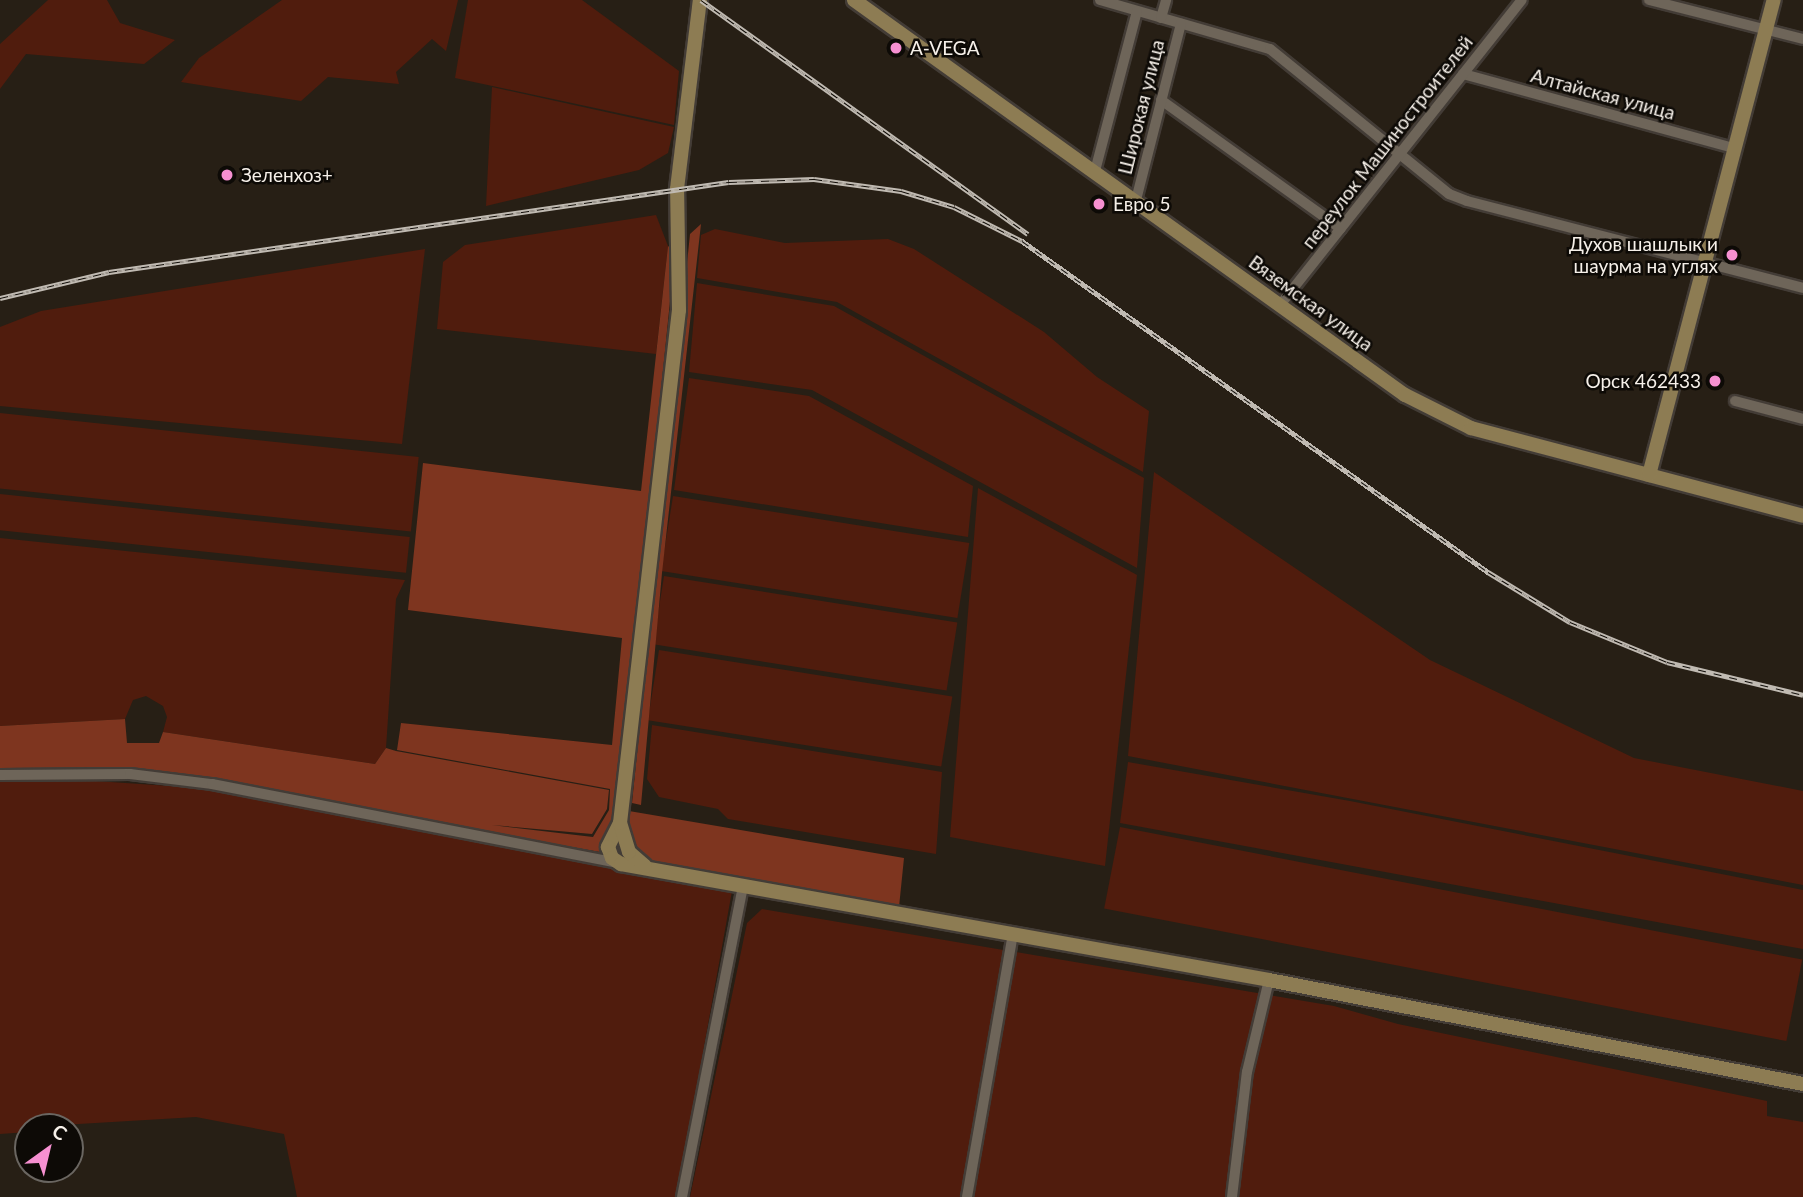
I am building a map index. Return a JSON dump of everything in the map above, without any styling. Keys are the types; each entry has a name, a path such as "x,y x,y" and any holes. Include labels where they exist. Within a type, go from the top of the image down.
{"main road":[{"path":"700,0 677,189 679,310 620,823 608,847 611,858 621,864 1269,980 1803,1084"},
{"path":"1650,475 1774,0"},
{"name":"Вяземская улица","path":"862,2 1405,395 1471,428 1803,516"},
{"path":"620,823 629,852 652,869"}],"street":[{"path":"1100,0 1270,49 1402,152 1449,194 1466,201 1803,288"},
{"name":"Широкая улица","path":"1161,18 1166,0"},
{"name":"переулок Машиностроителей","path":"1280,305 1522,0"},
{"path":"1655,1 1803,39"},
{"name":"Широкая улица","path":"1095,171 1137,11"},
{"name":"Широкая улица","path":"1136,200 1181,24"},
{"name":"Алтайская улица","path":"1463,74 1734,148"},
{"path":"1161,100 1340,229"},
{"path":"1735,401 1803,419"},
{"path":"0,775 130,774 212,785 621,864"},
{"path":"682,1197 743,887"},
{"path":"967,1197 1013,934"},
{"path":"1231,1197 1247,1072 1269,980"}],"shaded area":[{"path":"48,0 107,0 120,23 175,40 144,64 26,54 0,89 0,44"},
{"path":"282,0 458,0 446,51 432,39 396,72 399,84 328,77 301,101 181,82 199,58"},
{"path":"468,0 582,0 679,71 674,125 455,78"},
{"path":"492,87 674,127 668,153 639,170 486,206"},
{"path":"656,215 668,246 656,354 437,329 443,262 465,245"},
{"path":"701,224 662,573 641,805 632,803 690,234"},
{"path":"715,229 785,243 888,239 914,249 1044,332 1097,377 1149,411 1143,472 837,302 697,278 701,235"},
{"path":"668,246 675,252 617,824 600,852 138,771 0,770 0,726 125,719 127,743 159,743 163,732 375,764 386,748 609,790 607,809 592,834 492,825 593,837 609,810 610,789 397,750 401,723 612,745 622,638 408,610 423,463 641,491"},
{"path":"425,249 402,444 0,406 0,327 41,311"},
{"path":"697,283 834,306 1144,478 1137,568 812,390 689,372"},
{"path":"689,378 809,396 973,486 968,537 674,490"},
{"path":"0,413 419,457 411,532 0,488"},
{"path":"1154,472 1430,660 1634,758 1803,791 1803,885 1128,756"},
{"path":"978,488 1137,575 1105,866 950,837"},
{"path":"0,494 410,537 406,573 0,530"},
{"path":"673,496 969,543 957,618 661,571"},
{"path":"0,538 405,580 396,599 386,748 375,764 163,732 167,717 163,706 146,696 133,700 125,719 0,726"},
{"path":"664,576 957,622 947,691 653,644"},
{"path":"659,650 952,696 941,767 648,720"},
{"path":"652,725 942,772 936,854 728,819 718,809 659,797 647,779"},
{"path":"1128,762 1350,801 1803,890 1803,949 1120,823"},
{"path":"81,780 214,789 732,891 677,1197 297,1197 284,1134 196,1117 84,1124 84,1113 14,1113 14,1133 0,1134 0,782"},
{"path":"629,811 904,858 899,907 646,864 627,827"},
{"path":"1120,827 1802,960 1786,1041 1104,908"},
{"path":"762,909 1334,1006 1398,1024 1767,1101 1767,1116 1803,1122 1803,1197 690,1197 747,923"}],"railway":[{"path":"701,0 1028,234"},
{"path":"0,298 109,272 729,182 814,179 901,191 954,207 1022,241 1488,572 1570,622 1667,662 1803,695"}],"place":[{"name":"A-VEGA","path":"896,48"},
{"name":"Зеленхоз+","path":"227,175"},
{"name":"Евро 5","path":"1099,204"},
{"name":"Духов шашлык и шаурма на углях","path":"1732,255"},
{"name":"Орск 462433","path":"1715,381"}]}
